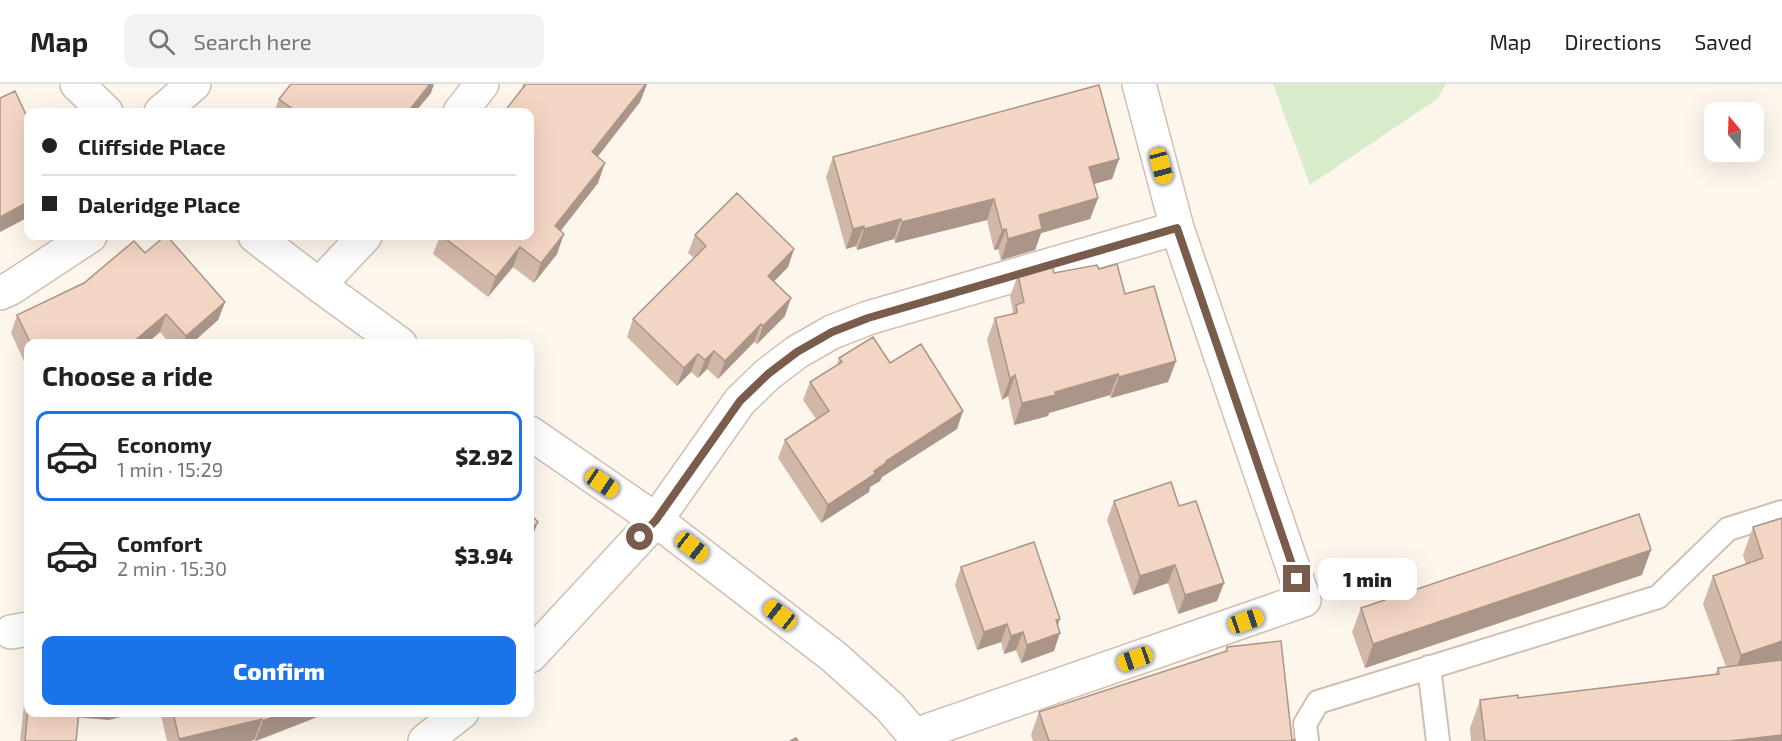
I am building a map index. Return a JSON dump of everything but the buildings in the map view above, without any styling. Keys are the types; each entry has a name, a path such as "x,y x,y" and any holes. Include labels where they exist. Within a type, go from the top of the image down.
{"street":[{"path":"77,84 102,108"},
{"path":"166,108 194,84"},
{"path":"463,108 482,84"},
{"path":"534,436 656,520 833,656 876,694 917,738 1304,600 1177,228 1139,84"},
{"path":"534,652 656,520 740,401 768,374 797,352 832,332 868,318 1177,228"},
{"path":"0,293 84,240"},
{"path":"260,240 393,339"},
{"path":"319,285 362,240"},
{"path":"425,741 456,717"}],"lane":[{"path":"1307,741 1305,724 1318,702 1658,597 1728,530 1782,512"},
{"path":"1430,668 1438,741"}],"green space":[{"path":"1273,84 1446,84 1437,99 1310,185"}],"route":[{"path":"640,537 656,520 740,401 768,374 797,352 832,332 868,318 1177,228 1297,579"}]}
